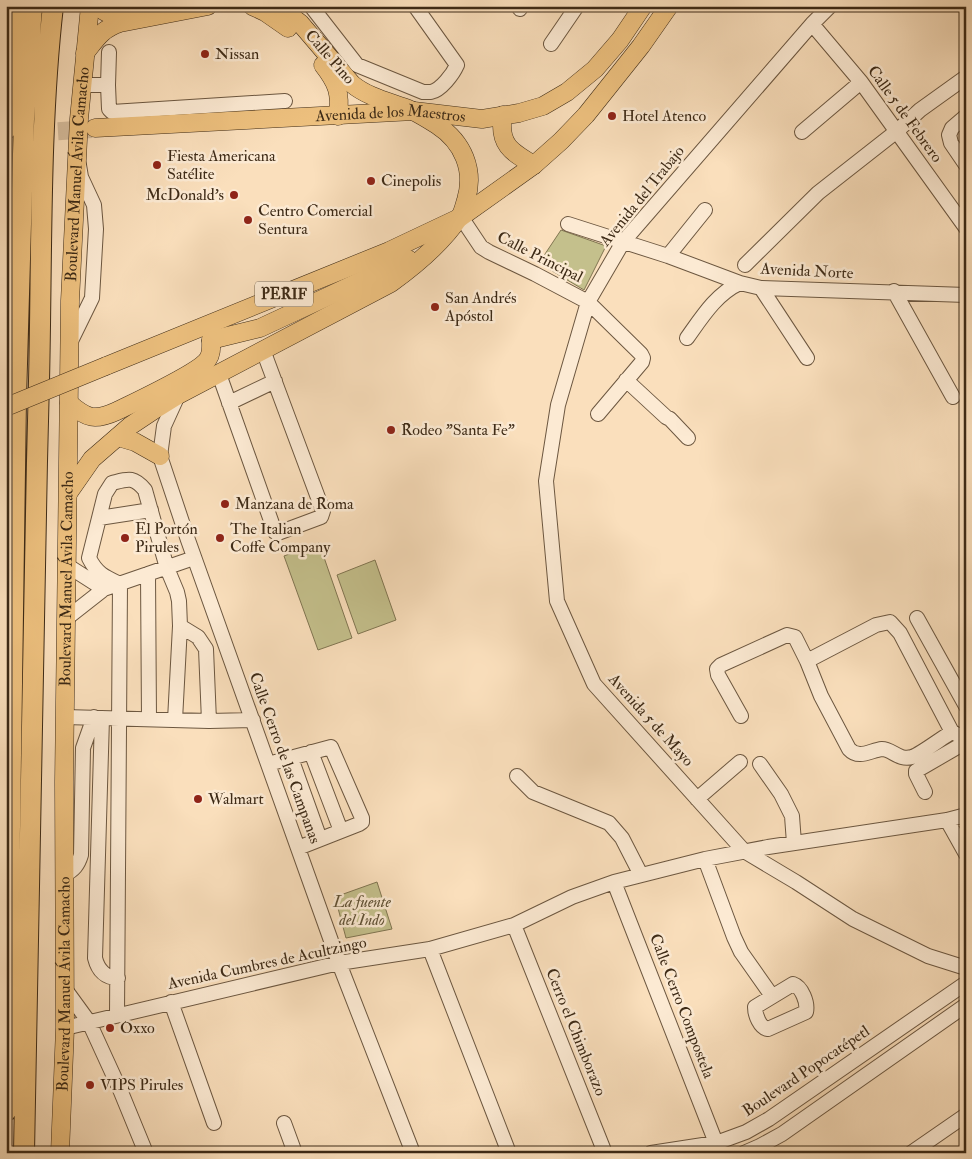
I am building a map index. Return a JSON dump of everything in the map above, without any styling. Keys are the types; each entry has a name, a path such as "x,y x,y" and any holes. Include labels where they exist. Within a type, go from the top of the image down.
{"highway":[{"path":"6,129 15,6"},
{"path":"6,1112 10,688 16,400 24,118 32,6"},
{"name":"Boulevard Manuel Ávila Camacho","path":"24,1153 45,119 53,6"},
{"path":"50,38 60,13 60,6"}],"main road":[{"name":"Boulevard Manuel Ávila Camacho","path":"60,1153 65,1028 65,717 70,344 77,159 90,6"},
{"path":"99,6 107,14 112,15 158,6"},
{"path":"85,53 108,27 208,6"},
{"name":"Calle Pino","path":"252,6 282,22 333,78 340,100 338,116"},
{"name":"Calle Pino","path":"278,6 300,23 360,91 414,111"},
{"name":"Avenida de los Maestros","path":"95,128 414,111 474,119 503,116 543,106 567,92 594,69 620,40 643,6"},
{"path":"69,492 92,459 130,426 178,394 219,374 404,274 436,245 461,217 534,165 561,141 586,115 641,46 669,6"},
{"path":"414,111 446,131 462,150 467,163 469,177 468,191 461,217"},
{"path":"503,116 501,126 503,138 508,148 534,165"},
{"name":"PERIF","path":"6,407 389,251 461,217"},
{"path":"211,340 260,328 386,271 436,245"},
{"path":"191,333 257,353"},
{"path":"69,403 81,414 92,418 105,417 206,363 212,352 211,340"},
{"path":"118,437 135,442 160,456"}],"street":[{"path":"311,6 357,65 423,92 431,92 454,71 456,66 415,6"},
{"path":"551,44 577,6"},
{"name":"Avenida del Trabajo","path":"588,302 624,242 812,24 830,6"},
{"name":"Calle 5 de Febrero","path":"812,24 861,82 966,228"},
{"path":"109,52 108,84 110,109 112,112 285,101"},
{"path":"745,265 818,193 897,131 920,110 966,77"},
{"path":"802,132 861,82"},
{"path":"82,85 108,84"},
{"path":"966,116 952,128 949,135 951,142 966,165"},
{"path":"668,256 705,210"},
{"name":"Calle Principal","path":"461,217 475,240 489,252 588,302 643,358 642,362 626,380"},
{"name":"Avenida Norte","path":"568,224 668,256 740,283 761,288 894,291 966,295"},
{"path":"687,338 716,299 740,283"},
{"path":"761,288 807,358"},
{"path":"894,291 953,397"},
{"name":"Avenida 5 de Mayo","path":"588,302 558,405 546,481 558,601 594,684 744,851 853,919 928,956 966,968"},
{"path":"219,374 275,532 278,533 321,517 323,511 276,381 257,353"},
{"name":"Calle Cerro de las Campanas","path":"190,373 178,394 164,426 160,456 194,558 339,963 412,1153"},
{"path":"598,414 626,380 670,419 688,438"},
{"path":"229,403 276,381"},
{"path":"120,584 94,569 89,558 105,494 112,483 128,479 137,481 145,490 167,568 177,592 180,626 175,720"},
{"path":"99,518 151,510"},
{"path":"67,618 104,589 194,558"},
{"path":"68,566 104,589"},
{"path":"148,574 149,720"},
{"path":"114,1016 118,886 120,584"},
{"path":"917,618 966,706"},
{"path":"807,661 876,625 890,622 900,632 952,732 966,740 916,771 925,792"},
{"path":"180,626 198,637 206,649 209,721"},
{"path":"741,716 718,675 717,669 721,665 787,635 795,637 821,696 850,749 855,754 863,755 882,749 888,750 897,756 912,757 952,732"},
{"path":"65,717 209,721 253,720"},
{"path":"64,875 79,864 81,855 83,748 98,717"},
{"path":"98,717 95,958 97,966 103,974 114,978"},
{"path":"268,764 331,747 362,818 362,822 298,848"},
{"path":"311,752 341,831"},
{"path":"291,758 320,839"},
{"path":"697,799 740,762"},
{"path":"760,764 781,794 792,816 794,843"},
{"path":"516,776 532,792 608,823 622,838 642,875"},
{"name":"Avenida Cumbres de Acultzingo","path":"65,1028 339,963 430,949 514,925 572,898 614,882 704,858 947,820 966,815"},
{"path":"947,820 966,854"},
{"path":"704,858 737,944 772,996"},
{"name":"Calle Cerro Compostela","path":"614,882 716,1143"},
{"path":"97,883 118,886"},
{"name":"Cerro el Chimborazo","path":"514,925 605,1153"},
{"path":"430,949 509,1153"},
{"name":"Boulevard Popocatépetl","path":"651,1153 716,1143 746,1132 769,1119 966,983"},
{"path":"65,989 89,1022 146,1153"},
{"path":"171,1002 214,1123"},
{"path":"744,1153 782,1134 966,1006"},
{"path":"911,1153 966,1116"},
{"path":"284,1123 295,1153"}],"green space":[{"path":"561,230 606,246 584,290 539,263"},
{"path":"319,543 352,638 318,650 284,556"},
{"path":"375,560 396,620 358,634 337,575"},
{"name":"La fuente del Indo","path":"377,882 392,929 346,938 335,897"}],"tunnel":[{"path":"31,133 92,129"}],"place":[{"name":"Nissan","path":"205,54"},
{"name":"Hotel Atenco","path":"612,116"},
{"name":"Fiesta Americana Satélite","path":"157,165"},
{"name":"Cinepolis","path":"371,181"},
{"name":"McDonald's","path":"234,195"},
{"name":"Centro Comercial Sentura","path":"248,220"},
{"name":"San Andrés Apóstol","path":"435,307"},
{"name":"Rodeo \"Santa Fe\"","path":"391,430"},
{"name":"Manzana de Roma","path":"225,504"},
{"name":"El Portón Pirules","path":"125,538"},
{"name":"The Italian Coffe Company","path":"220,538"},
{"name":"Walmart","path":"198,799"},
{"name":"Oxxo","path":"110,1028"},
{"name":"VIPS Pirules","path":"90,1085"}]}
